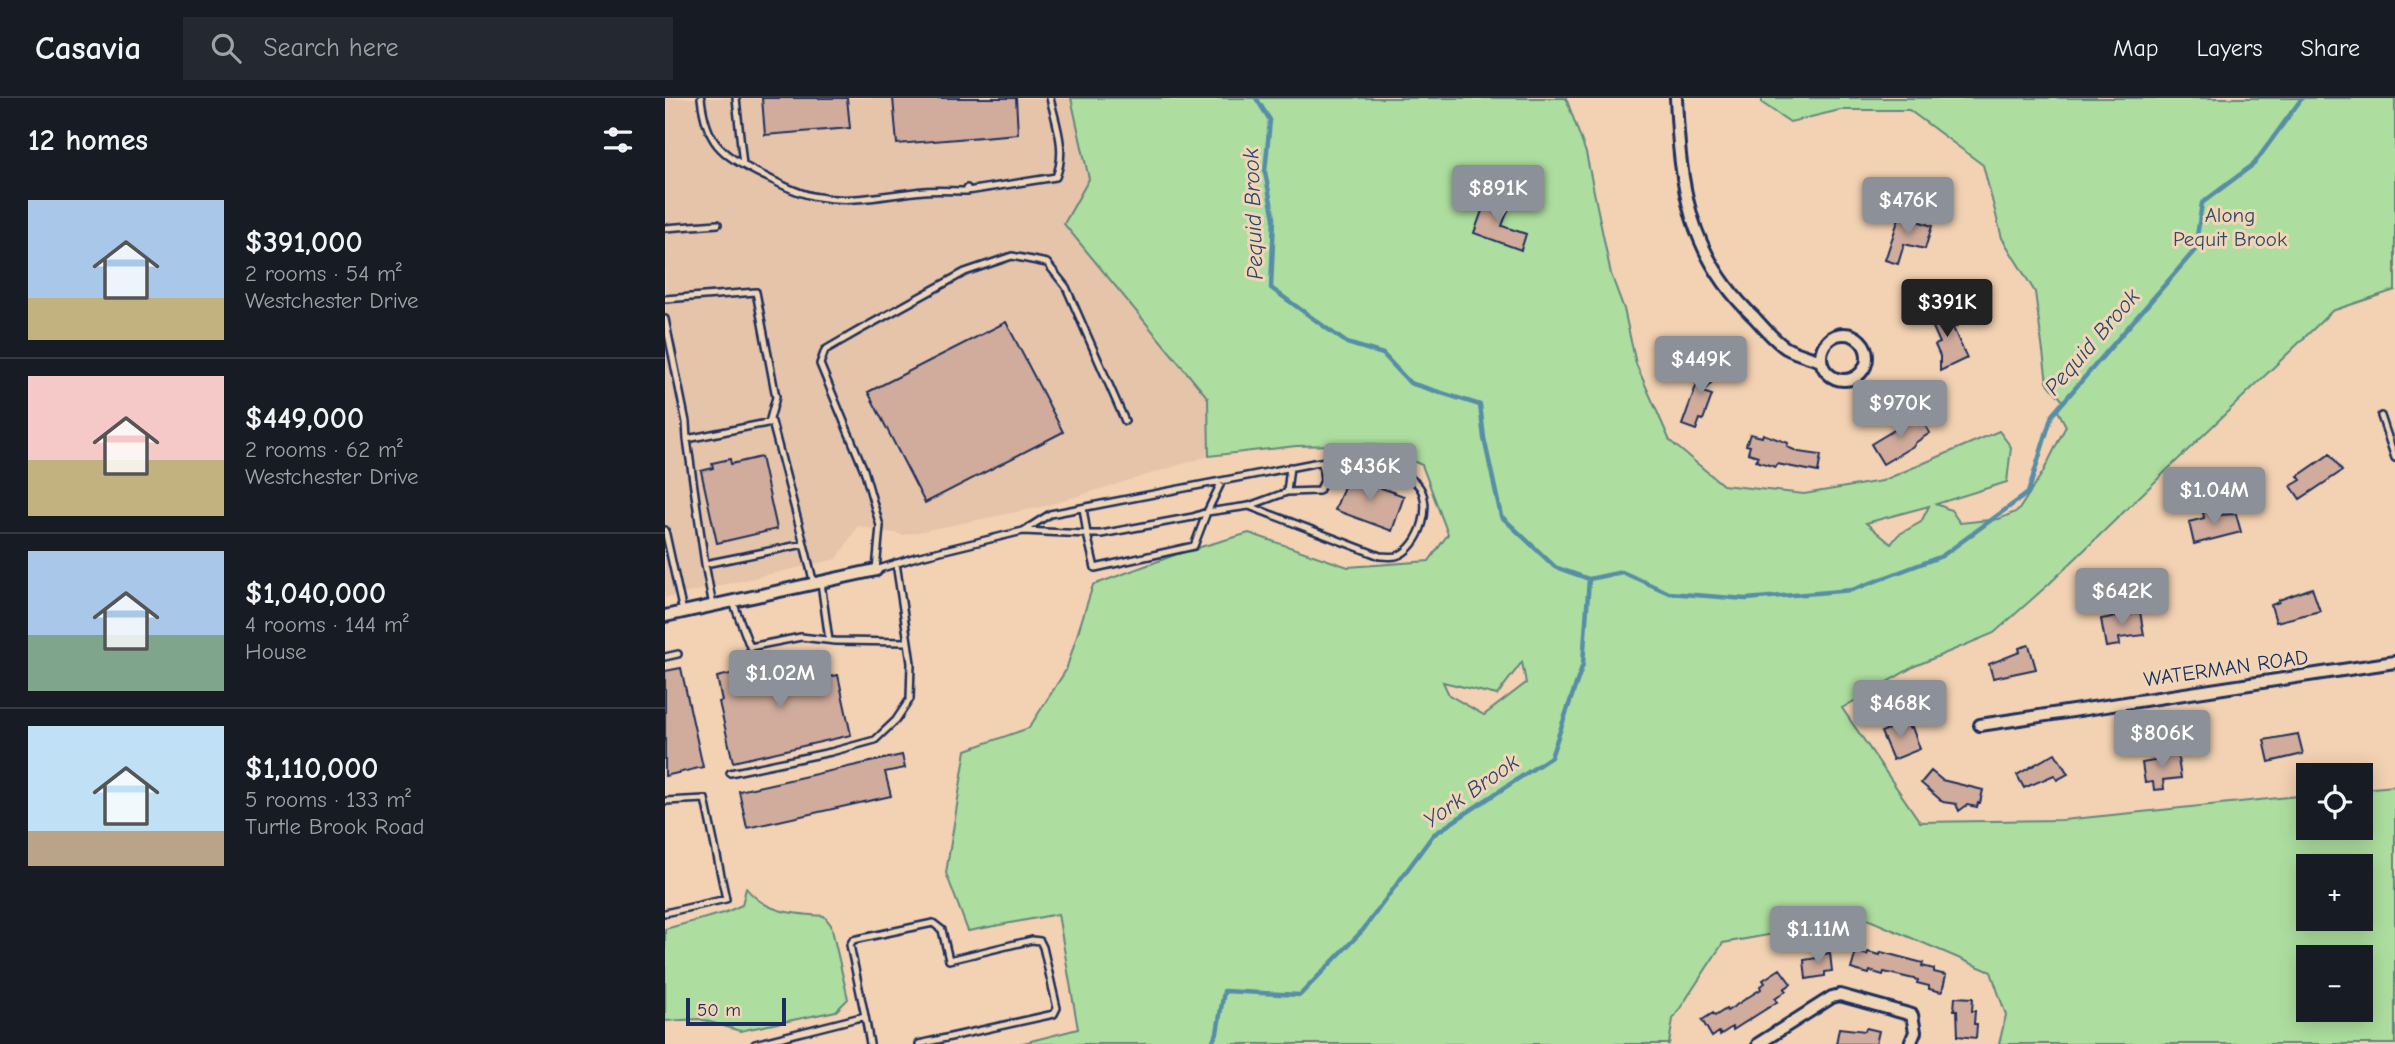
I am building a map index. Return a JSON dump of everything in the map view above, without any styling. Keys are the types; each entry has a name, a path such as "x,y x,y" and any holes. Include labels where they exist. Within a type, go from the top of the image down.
{"street":[{"path":"1675,98 1684,191 1699,240 1716,273 1745,309 1785,347 1821,361 1826,372 1832,377 1849,380 1863,372 1868,356 1861,341 1846,333 1830,338 1824,345 1821,361"},
{"path":"665,616 876,570"},
{"name":"WATERMAN ROAD","path":"1980,724 2395,662"},
{"path":"1758,1044 1832,997 1840,995 1912,1015 1915,1032 1910,1044"}],"lane":[{"path":"701,98 705,126 713,142 726,155 790,188 817,197 857,200 1056,177 1060,167 1061,143 1050,98"},
{"path":"736,98 743,165"},
{"path":"665,228 718,223"},
{"path":"1125,421 1066,286 1047,263 1012,256 965,272 858,331 825,351 820,364 864,470 880,526 876,570 1023,531 1101,534 1249,506 1287,492 1319,491 1324,481 1322,462"},
{"path":"665,299 756,292 776,397 769,423"},
{"path":"665,319 687,422 687,439 713,606"},
{"path":"2381,416 2395,458"},
{"path":"687,439 772,422 804,544 818,583 829,640"},
{"path":"1023,531 1050,514 1347,458 1377,463 1404,473 1419,485 1425,504 1421,528 1412,545 1397,556 1380,556 1249,506"},
{"path":"1287,492 1290,467"},
{"path":"1083,508 1095,568 1194,546 1223,481"},
{"path":"665,530 683,612"},
{"path":"705,564 804,544"},
{"path":"730,773 874,740 897,720 910,699 911,663 896,564"},
{"path":"733,602 751,647 801,637 908,642"},
{"path":"665,657 678,654"},
{"path":"665,801 705,799 726,899 665,914"},
{"path":"870,1044 851,950 850,942 853,940 933,923 942,930 949,960 1032,940 1040,941 1056,1008 1054,1014 919,1044"},
{"path":"755,1044 865,1016"}],"shaded area":[{"path":"665,98 1071,98 1089,179 1064,224 1208,398 1209,456 1042,507 903,535 858,526 837,559 665,598"}],"green space":[{"name":"Along Pequit Brook","path":"1071,98 1566,98 1586,153 1611,274 1624,309 1636,364 1670,441 1723,485 1804,494 1882,481 1999,431 2011,447 2007,482 1936,504 1951,510 1960,523 1999,519 2018,511 2043,472 2066,426 2057,409 2063,401 2047,382 2035,292 2002,238 1983,165 1909,110 1840,110 1790,122 1762,103 1762,98 2395,98 2395,290 2332,311 2049,584 1994,633 1915,666 1842,708 1920,822 2063,820 2296,796 2296,840 2373,840 2373,788 2395,786 2395,1044 1999,1044 2006,1015 1991,972 1865,918 1723,943 1673,1019 1669,1044 1019,1044 1078,1029 1058,914 968,931 946,873 966,750 1029,728 1066,670 1093,585 1183,552 1249,533 1348,567 1429,561 1448,534 1422,465 1373,444 1296,446 1209,456 1208,398 1064,224 1089,179","holes":["1929,506 1921,522 1898,535 1891,544 1866,523","1522,662 1526,683 1484,715 1449,695 1443,682 1497,695"]},
{"path":"746,888 762,903 781,911 824,916 831,925 848,999 836,1011 740,1031 700,1019 665,1021 665,929 724,913 742,905"}],"building":[{"path":"762,98 847,98 850,128 765,135"},
{"path":"893,98 1016,98 1018,134 897,144"},
{"path":"1487,197 1510,205 1502,226 1526,234 1521,250 1474,233"},
{"path":"1900,215 1932,226 1925,249 1904,244 1898,264 1885,260"},
{"path":"1949,307 1957,326 1953,328 1967,358 1940,371 1940,356 1935,345 1940,343 1928,316"},
{"path":"1006,322 1063,432 925,503 868,392"},
{"path":"1709,360 1721,371 1703,392 1712,395 1703,420 1700,419 1696,430 1682,425 1700,375 1698,373"},
{"path":"1919,415 1930,433 1883,464 1871,444"},
{"path":"1750,434 1762,437 1763,434 1788,443 1787,447 1799,452 1821,455 1818,472 1777,464 1776,467 1756,461 1758,456 1748,453 1750,446 1746,445"},
{"path":"2330,454 2342,471 2300,499 2291,486 2301,480 2298,476"},
{"path":"761,457 777,529 717,543 701,471 713,468 712,463 730,459 731,464"},
{"path":"1348,476 1404,496 1392,531 1335,510"},
{"path":"2217,509 2219,515 2236,514 2241,532 2194,544 2189,522 2204,518 2203,512"},
{"path":"2312,588 2320,611 2276,622 2271,605"},
{"path":"2140,612 2144,635 2119,638 2120,645 2106,647 2101,619"},
{"path":"2029,645 2036,669 1993,678 1989,664 2020,652 2019,648"},
{"path":"796,659 802,683 838,675 851,735 733,762 719,702 722,701 717,677"},
{"path":"681,668 703,767 665,776 665,671"},
{"path":"1907,721 1909,728 1912,727 1920,749 1893,760 1881,732 1889,729 1888,725"},
{"path":"2298,734 2303,754 2269,762 2264,740"},
{"path":"2177,752 2181,778 2163,780 2164,789 2154,790 2153,782 2145,783 2142,763 2165,759 2164,754"},
{"path":"2055,753 2068,774 2057,780 2054,775 2024,788 2017,775"},
{"path":"902,755 905,768 885,772 891,796 747,828 739,791"},
{"path":"1931,771 1942,780 1983,790 1980,803 1977,807 1967,805 1959,811 1956,804 1943,802 1921,783"},
{"path":"1856,952 1880,955 1881,952 1923,963 1922,966 1946,975 1942,992 1917,983 1918,980 1884,972 1883,975 1870,971 1869,974 1851,969"},
{"path":"1830,953 1832,971 1825,972 1825,976 1806,979 1804,960"},
{"path":"1780,969 1791,984 1775,999 1777,1002 1733,1030 1732,1027 1712,1037 1702,1020 1713,1013 1715,1016 1726,1009 1727,1011 1761,989 1760,986 1765,983 1763,980"},
{"path":"1955,997 1973,998 1976,1038 1958,1036"},
{"path":"1839,1028 1879,1031 1876,1044 1836,1044"}],"waterway":[{"name":"Pequid Brook","path":"1256,98 1270,120 1265,172 1274,218 1271,288 1347,343 1383,354 1410,383 1480,405 1484,438 1501,516 1555,567 1589,579 1622,572 1669,593 1746,599 1852,590 1942,556 2028,493 2052,415 2195,250 2202,203 2254,164 2302,98"},
{"name":"York Brook","path":"1211,1044 1217,1033 1224,991 1300,995 1363,930 1433,835 1551,757 1583,664 1589,579"}]}
